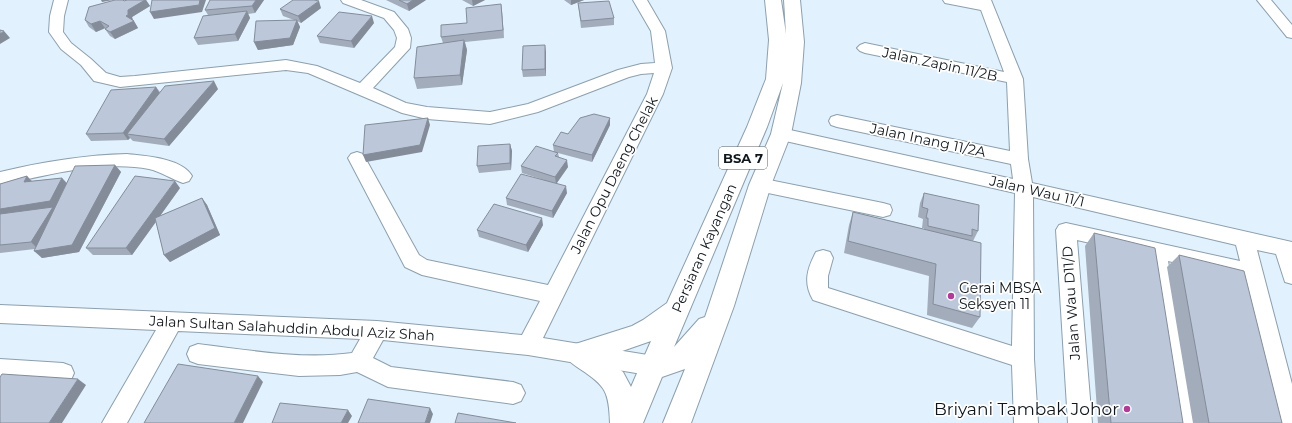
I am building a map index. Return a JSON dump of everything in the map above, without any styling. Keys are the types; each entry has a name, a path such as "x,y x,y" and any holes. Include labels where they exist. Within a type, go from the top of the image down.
{"main road":[{"name":"Persiaran Kayangan","path":"629,423 757,127 775,79 778,40 773,0"},
{"name":"Persiaran Kayangan","path":"677,423 722,306 760,185 781,134 792,82 795,42 792,0"},
{"path":"654,366 661,366 676,361 685,354 722,306"},
{"path":"578,354 638,337 662,323 677,309"},
{"path":"578,354 606,371 618,386 623,404 624,423"}],"street":[{"path":"61,0 57,16 56,32 66,46 86,62 100,77 110,81 135,81 286,65 310,69 402,108 427,114 490,118 532,108 624,73 641,69 664,68"},
{"path":"348,0 389,15 401,29 404,38 402,48 362,90"},
{"name":"Jalan Opu Daeng Chelak","path":"528,346 655,94 664,68 658,31 640,0"},
{"path":"950,0 986,3 1015,80 1019,159 1024,188 1023,359 1026,423"},
{"path":"1264,0 1292,34"},
{"name":"Jalan Zapin 11/2B","path":"865,48 1015,80"},
{"name":"Jalan Inang 11/2A","path":"837,121 1019,159"},
{"name":"Jalan Wau 11/1","path":"781,134 1288,249"},
{"path":"357,158 412,261 422,267 553,295"},
{"path":"0,179 69,165 140,161 164,166 183,176"},
{"path":"760,185 883,210"},
{"name":"Jalan Wau D11/D","path":"1080,423 1066,230 1253,272"},
{"path":"1245,240 1290,423"},
{"path":"1288,249 1292,276"},
{"path":"1156,250 1184,423"},
{"path":"823,258 815,284 816,290 820,294 1023,359"},
{"name":"Jalan Sultan Salahuddin Abdul Aziz Shah","path":"0,314 377,330 528,346 654,366"},
{"path":"114,423 172,322"},
{"path":"359,362 377,330"},
{"path":"198,354 318,367 339,366 359,362 388,377 513,393"},
{"path":"0,370 63,373"}],"building":[{"path":"115,0 145,0 128,10 128,15 126,16 134,21 110,32 105,29 109,26 100,21 91,24 85,20 89,7"},
{"path":"152,0 200,0 199,5 150,12"},
{"path":"210,0 256,0 252,6 205,10"},
{"path":"293,0 319,1 298,16 280,9"},
{"path":"399,0 413,0 407,4"},
{"path":"609,1 614,18 581,21 578,3"},
{"path":"501,4 503,30 441,37 441,25 467,23 466,8"},
{"path":"247,11 235,34 194,38 203,16"},
{"path":"339,12 372,16 351,41 317,36"},
{"path":"297,20 290,38 254,42 256,21"},
{"path":"464,40 460,75 414,78 417,47"},
{"path":"545,45 545,69 522,70 523,46"},
{"path":"214,81 164,139 127,134 165,86"},
{"path":"156,87 123,133 86,134 111,90"},
{"path":"594,114 610,118 592,155 553,145 561,132 568,134 580,118"},
{"path":"428,118 420,145 363,155 365,125"},
{"path":"510,144 510,163 477,166 478,146"},
{"path":"536,146 558,153 555,156 567,160 555,177 521,166"},
{"path":"115,165 72,245 34,251 75,166"},
{"path":"521,174 566,186 552,211 506,198"},
{"path":"27,176 24,182 62,178 50,201 0,209 0,184"},
{"path":"135,176 175,181 126,248 86,248"},
{"path":"924,193 979,205 978,231 972,229 972,236 928,226 928,218 926,218 928,209 922,207"},
{"path":"202,198 215,228 164,255 155,218"},
{"path":"494,204 542,218 526,245 477,230"},
{"path":"53,207 31,242 0,245 0,214"},
{"name":"Gerai MBSA Seksyen 11","path":"853,212 981,243 980,317 933,304 936,264 848,241"},
{"path":"1094,233 1155,248 1183,423 1111,423"},
{"path":"1179,255 1244,271 1282,423 1209,423"},
{"path":"178,364 258,376 234,423 144,423"},
{"path":"2,374 78,379 49,423 0,423 0,377"},
{"path":"368,399 430,408 425,423 358,423"},
{"path":"280,403 348,410 341,423 272,423"},
{"path":"458,413 516,423 455,423"}],"place":[{"name":"Gerai MBSA Seksyen 11","path":"951,296"},
{"name":"Briyani Tambak Johor","path":"1127,409"}]}
